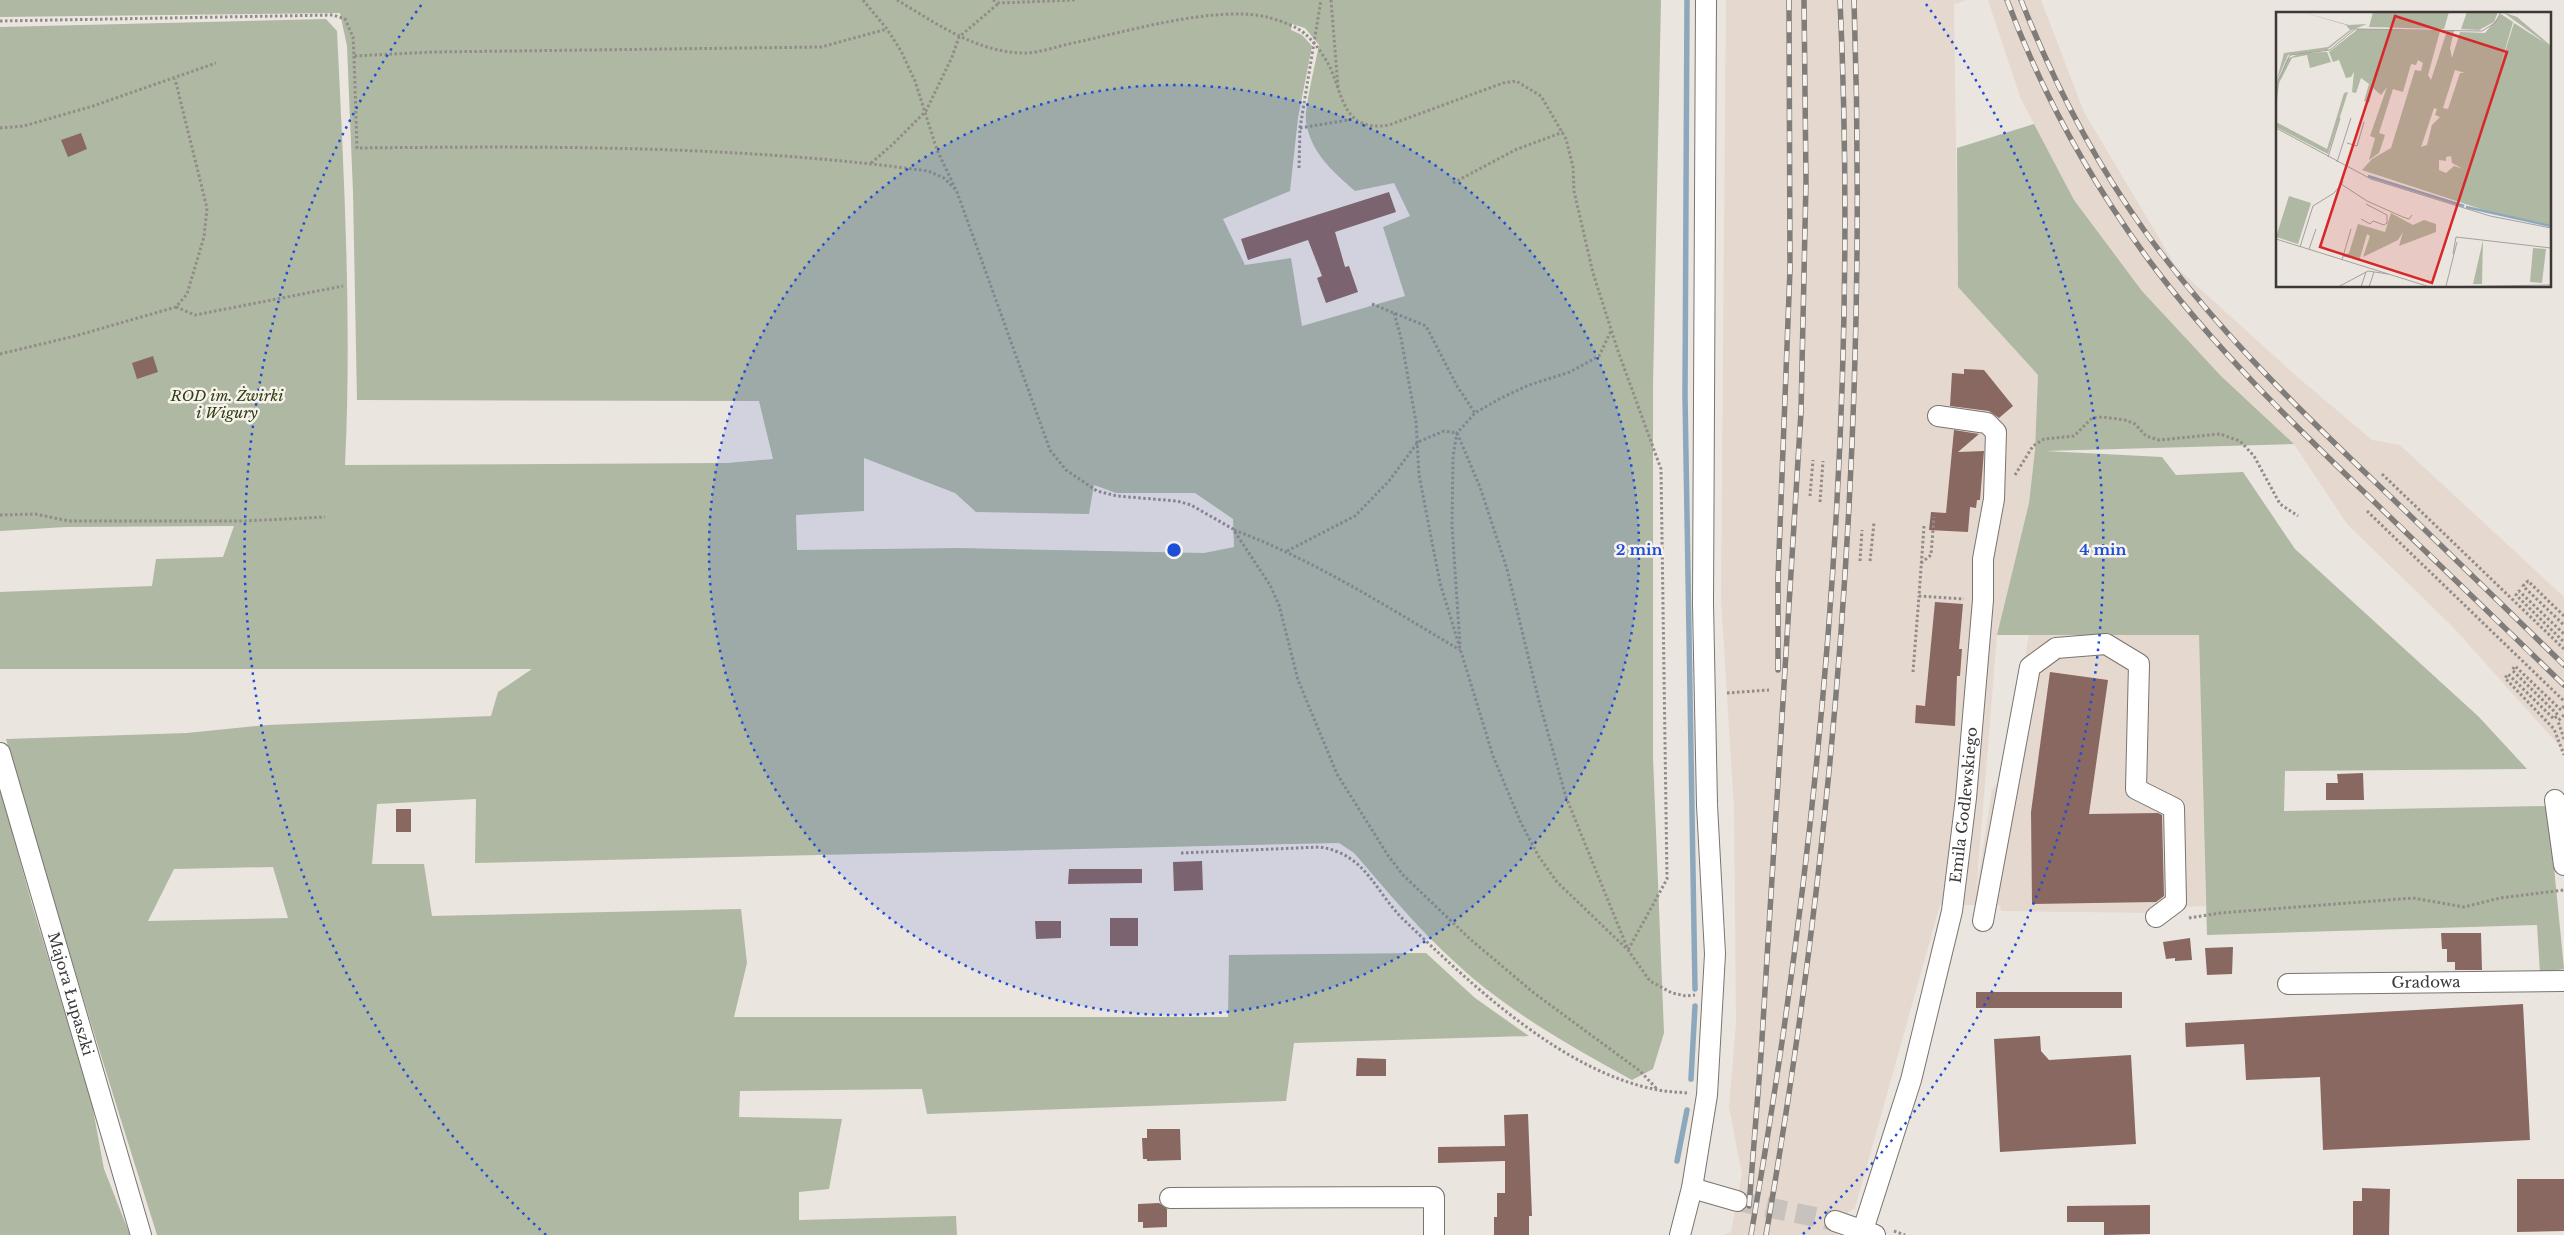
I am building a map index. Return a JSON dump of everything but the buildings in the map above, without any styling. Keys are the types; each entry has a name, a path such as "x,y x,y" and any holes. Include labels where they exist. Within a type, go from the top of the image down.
{"street":[{"path":"1680,1235 1692,1188 1707,1095 1715,954 1707,805 1703,603 1706,0"},
{"name":"Emila Godlewskiego","path":"1835,1221 1869,1233 1936,982 1952,911 1960,852 1983,600 1983,558 1994,499 1997,453 1996,432 1987,423 1938,416"},
{"path":"1983,922 2030,667 2056,648 2106,644 2139,664 2136,789 2174,808 2176,902 2156,917"},
{"name":"Majora Łupaszki","path":"0,753 141,1235"},
{"path":"2555,800 2564,865"},
{"path":"1936,982 1952,964"},
{"name":"Gradowa","path":"2288,984 2564,981"},
{"path":"1692,1188 1737,1202"},
{"path":"1170,1198 1434,1197 1434,1235"}],"path":[{"path":"863,0 888,29 902,51 926,111 937,150 957,192 1050,450 1066,470 1097,491 1117,496 1177,501 1191,505 1233,529 1288,551 1368,595 1460,650"},
{"path":"897,0 959,37 992,48 1026,53 1173,21 1242,15 1267,18 1304,33 1330,67 1339,96 1354,119 1373,128 1389,125 1503,83 1516,81 1541,96 1563,132 1573,167 1574,191 1591,264 1611,330 1661,469 1667,879 1628,950"},
{"path":"993,0 999,3 1076,0"},
{"path":"1299,168 1300,128 1321,0"},
{"path":"1331,0 1339,96"},
{"path":"870,163 892,145 926,111 952,57 959,37 999,3"},
{"path":"0,21 333,15 345,19 353,37 357,148 664,148 804,156 928,171 944,178 957,192"},
{"path":"354,56 482,51 821,47 888,29"},
{"path":"0,128 24,126 175,79 216,64"},
{"path":"0,354 75,336 176,307 187,294 204,237 207,208 175,79"},
{"path":"1300,128 1354,119"},
{"path":"1453,183 1515,150 1563,132"},
{"path":"176,307 195,315 343,286"},
{"path":"1372,304 1426,326 1457,386 1475,413"},
{"path":"1394,313 1418,442 1419,475 1425,517 1440,583 1493,756 1521,823 1539,857 1557,882 1628,950 1650,981 1672,993 1686,996 1713,993"},
{"path":"1460,650 1452,526 1454,456 1457,433 1475,413 1514,391 1570,372 1599,356 1611,330"},
{"path":"2026,458 2033,446 2044,439 2074,436 2092,418 2103,416 2135,424 2146,436 2159,440 2220,434 2240,441 2254,456 2280,504 2298,516"},
{"path":"1288,551 1355,516 1389,480 1418,442 1444,431 1457,433"},
{"path":"1457,433 1480,487 1507,569 1539,701 1566,797 1628,950"},
{"path":"1810,496 1813,460"},
{"path":"1820,502 1823,461"},
{"path":"2382,474 2564,649"},
{"path":"2367,511 2564,701"},
{"path":"0,515 35,514 69,521 244,521 325,517"},
{"path":"1921,564 1931,555 1934,517"},
{"path":"1870,561 1874,523"},
{"path":"1913,672 1924,526"},
{"path":"1233,529 1270,585 1279,605 1298,680 1337,774 1392,861 1409,881 1470,939 1534,992 1640,1071 1658,1090"},
{"path":"1860,561 1862,530"},
{"path":"2564,616 2528,581 2523,586 2564,626"},
{"path":"2560,645 2564,640 2516,595 2519,591 2564,634"},
{"path":"1919,596 1972,600"},
{"path":"2564,706 2561,710 2515,666 2512,670 2558,715 2554,719 2508,674 2504,678 2554,729 2564,755"},
{"path":"1727,694 1768,690"},
{"path":"2564,715 2558,721 2564,739"},
{"path":"1181,853 1320,847 1338,850 1348,855 1360,865 1404,920 1514,1018 1593,1066 1624,1080 1658,1090 1707,1095"},
{"path":"2189,918 2220,913 2412,898 2464,907 2500,898 2564,890"}],"shaded area":[{"path":"1726,0 1967,0 1954,4 1958,287 2038,375 2035,450 2029,503 1997,635 1976,893 1992,790 2007,771 2029,634 2199,635 2206,906 2158,908 2154,913 2001,911 2000,905 1940,905 1855,1208 1835,1221 1837,1235 1724,1235 1731,1232 1742,1174 1729,1107 1736,1023 1734,809 1721,598"},
{"path":"1988,0 2041,0 2084,112 2177,268 2294,374 2372,440 2400,445 2564,597 2564,751 2453,627 2347,524 2294,444 2221,376 2142,291 2074,200 2021,99"}],"green space":[{"name":"ROD im. Żwirki i Wigury","path":"0,0 1661,0 1653,385 1653,757 1664,1033 1653,1069 1632,1080 1564,1042 1498,998 1444,952 1354,853 1339,843 475,863 476,799 377,804 372,864 424,864 432,916 741,909 747,963 734,1017 1228,1017 1229,955 1426,953 1475,998 1529,1036 1294,1043 1286,1101 927,1114 922,1089 740,1091 739,1117 842,1119 829,1189 799,1192 799,1220 956,1216 957,1235 157,1235 6,739 187,733 267,725 491,716 498,692 532,669 0,669 0,592 152,586 156,559 223,557 234,526 66,527 0,531 0,27 326,19 337,31 348,357 345,465 727,463 773,459 759,401 357,400 353,192 347,46 340,13 0,17","holes":["1292,24 1305,28 1319,45 1308,96 1306,116 1309,133 1318,152 1331,169 1355,191 1394,183 1410,216 1383,227 1405,296 1302,326 1291,258 1245,265 1223,219 1290,191 1298,118 1312,46 1302,35 1291,30","864,458 955,493 976,512 1089,514 1094,485 1116,493 1195,493 1233,519 1234,547 1204,553 959,548 797,550 796,515 864,511","273,867 288,918 148,921 174,869"]},
{"path":"2034,124 2074,200 2142,291 2221,376 2294,444 2045,451 2162,457 2176,475 2243,472 2295,549 2479,717 2527,769 2285,771 2284,811 2548,806 2564,969 2540,973 2537,925 2207,935 2199,635 1997,635 2029,503 2035,450 2038,375 1958,287 1957,148"},
{"path":"0,788 31,901 92,1104 104,1169 130,1235 0,1235"}],"waterway":[{"path":"1687,0 1685,396 1695,989"},
{"path":"1691,1079 1695,1006"},
{"path":"1677,1161 1687,1110"}],"tunnel":[{"path":"1737,1201 1835,1221"}],"railway":[{"path":"1778,670 1778,578 1790,269 1789,0"},
{"path":"1749,1206 1761,1055 1801,412 1806,182 1804,0"},
{"path":"1751,1235 1798,929 1829,620 1839,465 1844,310 1845,155 1840,0"},
{"path":"1766,1235 1791,1082 1812,928 1829,774 1842,620 1851,465 1856,310 1857,155 1854,0"},
{"path":"2007,0 2052,103 2088,169 2129,232 2175,294 2226,353 2280,410 2564,685"},
{"path":"2021,0 2075,119 2125,203 2169,264 2224,329 2282,391 2564,665"}]}
